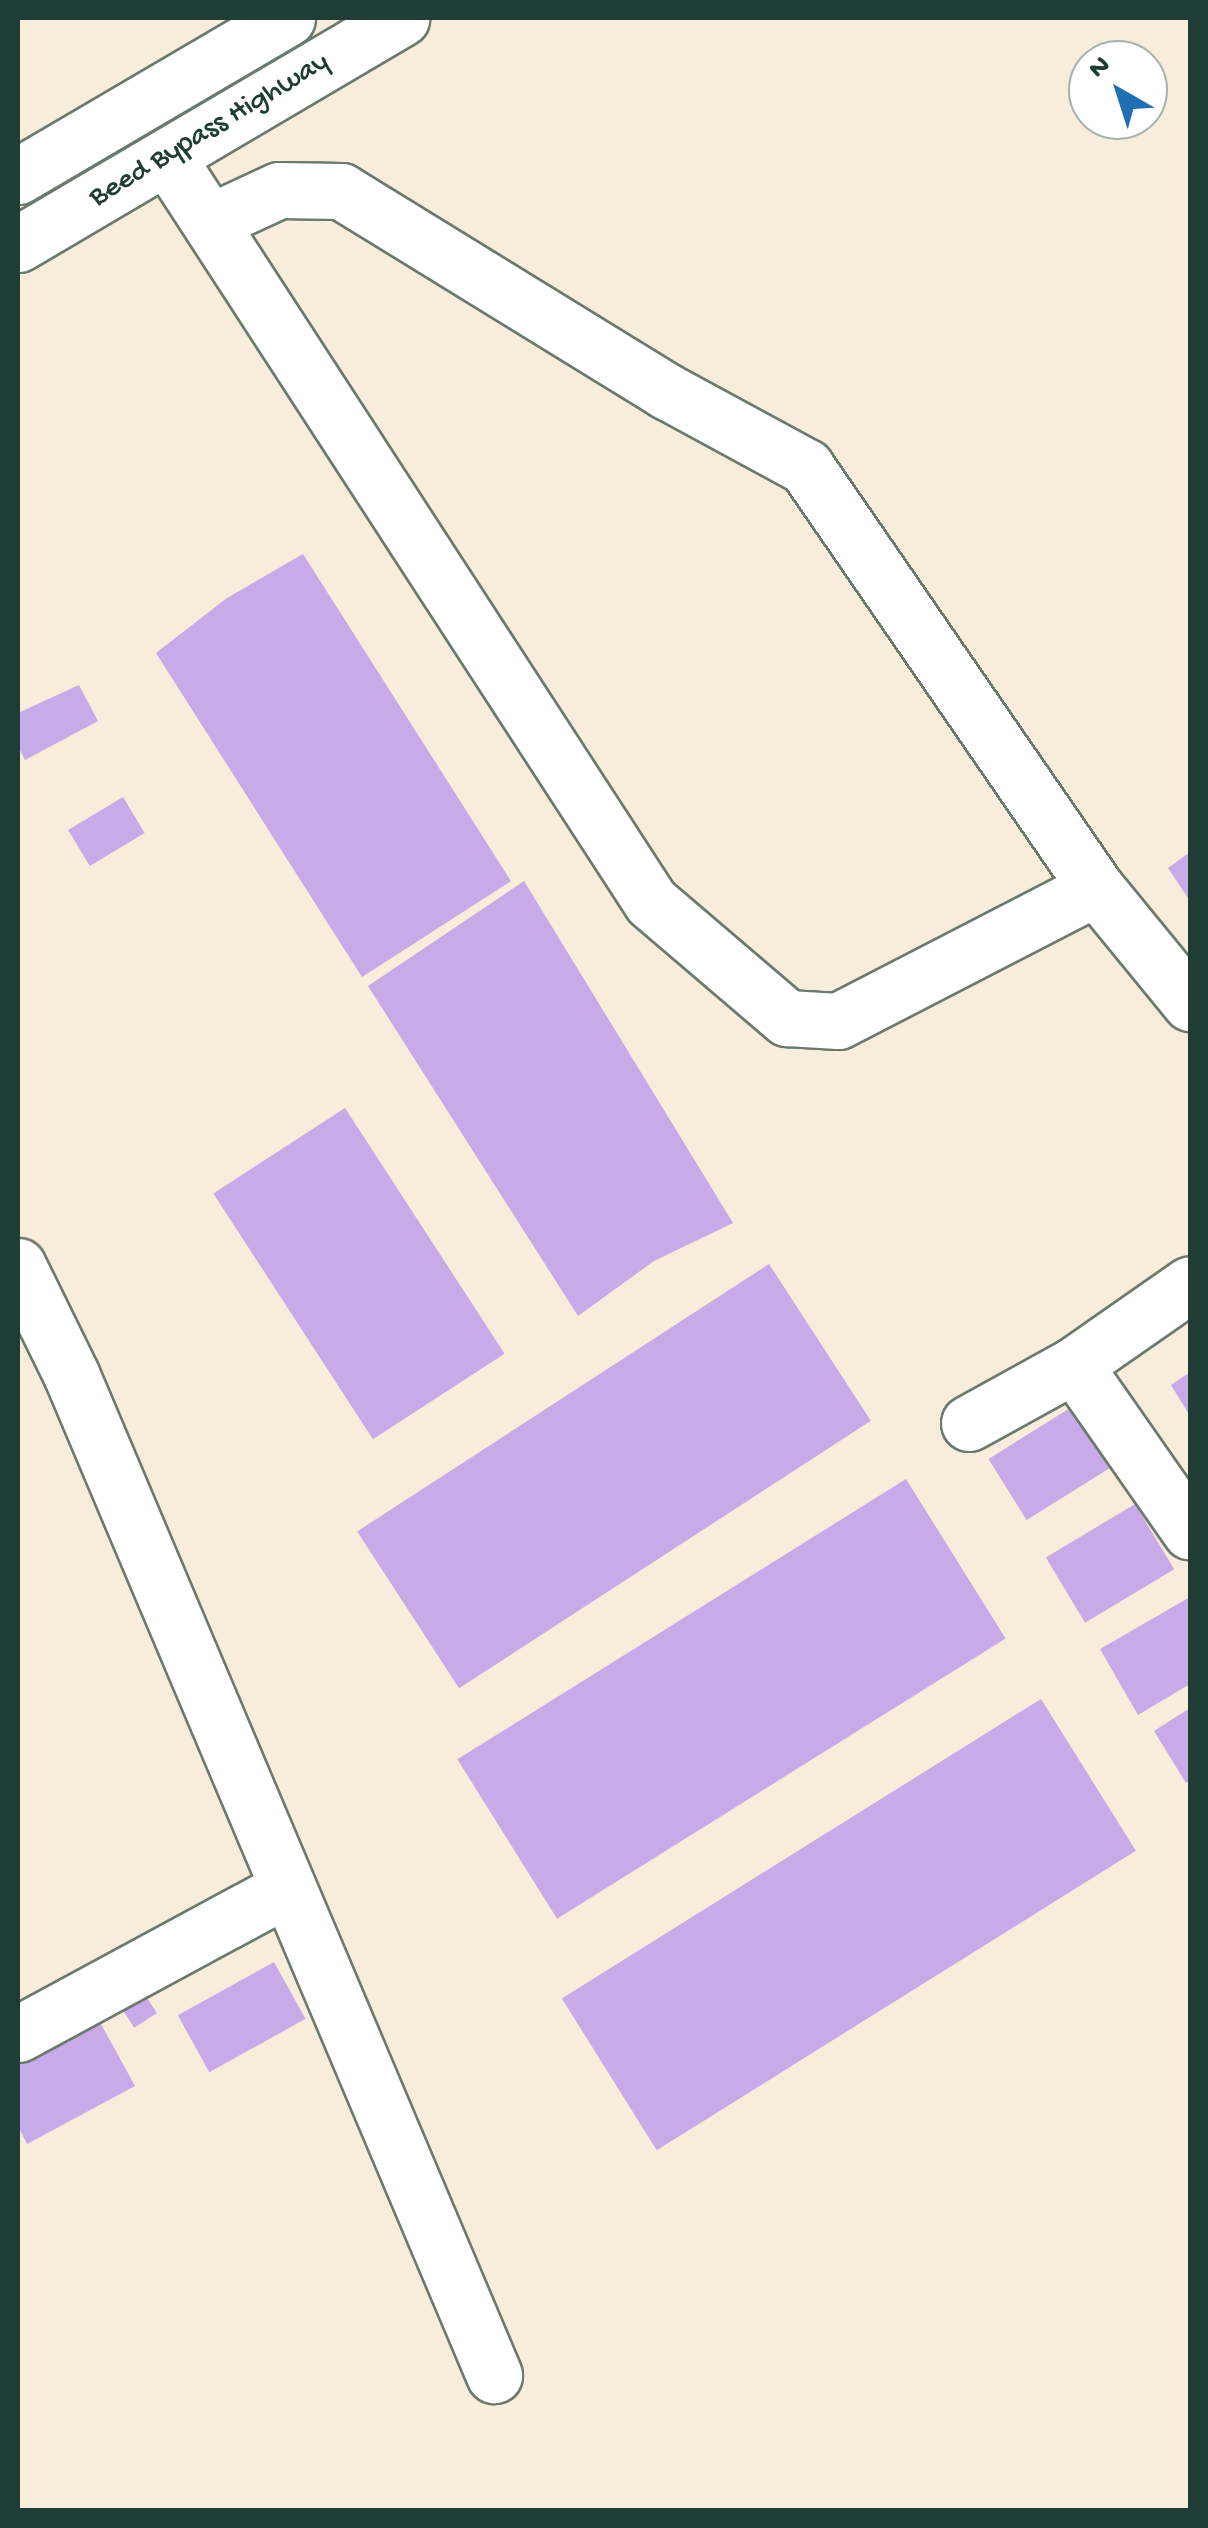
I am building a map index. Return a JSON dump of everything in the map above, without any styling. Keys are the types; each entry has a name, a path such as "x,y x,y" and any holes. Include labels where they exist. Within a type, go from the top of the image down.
{"main road":[{"name":"Beed Bypass Highway","path":"18,176 287,18"},
{"name":"Beed Bypass Highway","path":"18,244 402,18"},
{"path":"167,157 651,902 787,1018 838,1021 1096,888"},
{"path":"210,222 278,190 341,191 668,392 806,467 1096,888 1190,1004"},
{"path":"18,1266 71,1374 494,2375"},
{"path":"969,1423 1074,1365 1190,1284"},
{"path":"1074,1365 1190,1531"},
{"path":"18,2034 288,1888"}],"building":[{"path":"303,554 511,881 362,977 156,653 227,598"},
{"path":"79,685 98,721 25,760 18,746 18,713"},
{"path":"123,797 145,833 90,866 68,830"},
{"path":"1190,852 1190,901 1168,868"},
{"path":"524,881 733,1223 654,1261 578,1316 368,986"},
{"path":"345,1108 505,1354 373,1439 213,1194"},
{"path":"769,1264 871,1421 459,1688 357,1531"},
{"path":"1190,1372 1190,1416 1171,1385"},
{"path":"1075,1405 1113,1466 1027,1520 988,1459"},
{"path":"906,1479 1006,1638 557,1919 457,1759"},
{"path":"1135,1504 1174,1569 1085,1623 1046,1558"},
{"path":"1190,1597 1190,1684 1138,1715 1100,1649"},
{"path":"1041,1699 1136,1851 657,2150 562,1998"},
{"path":"1190,1708 1190,1780 1186,1783 1154,1731"},
{"path":"274,1962 306,2019 209,2072 178,2015"},
{"path":"140,1987 157,2013 134,2028 117,2002"},
{"path":"95,2013 135,2086 27,2144 18,2126 18,2054"}]}
